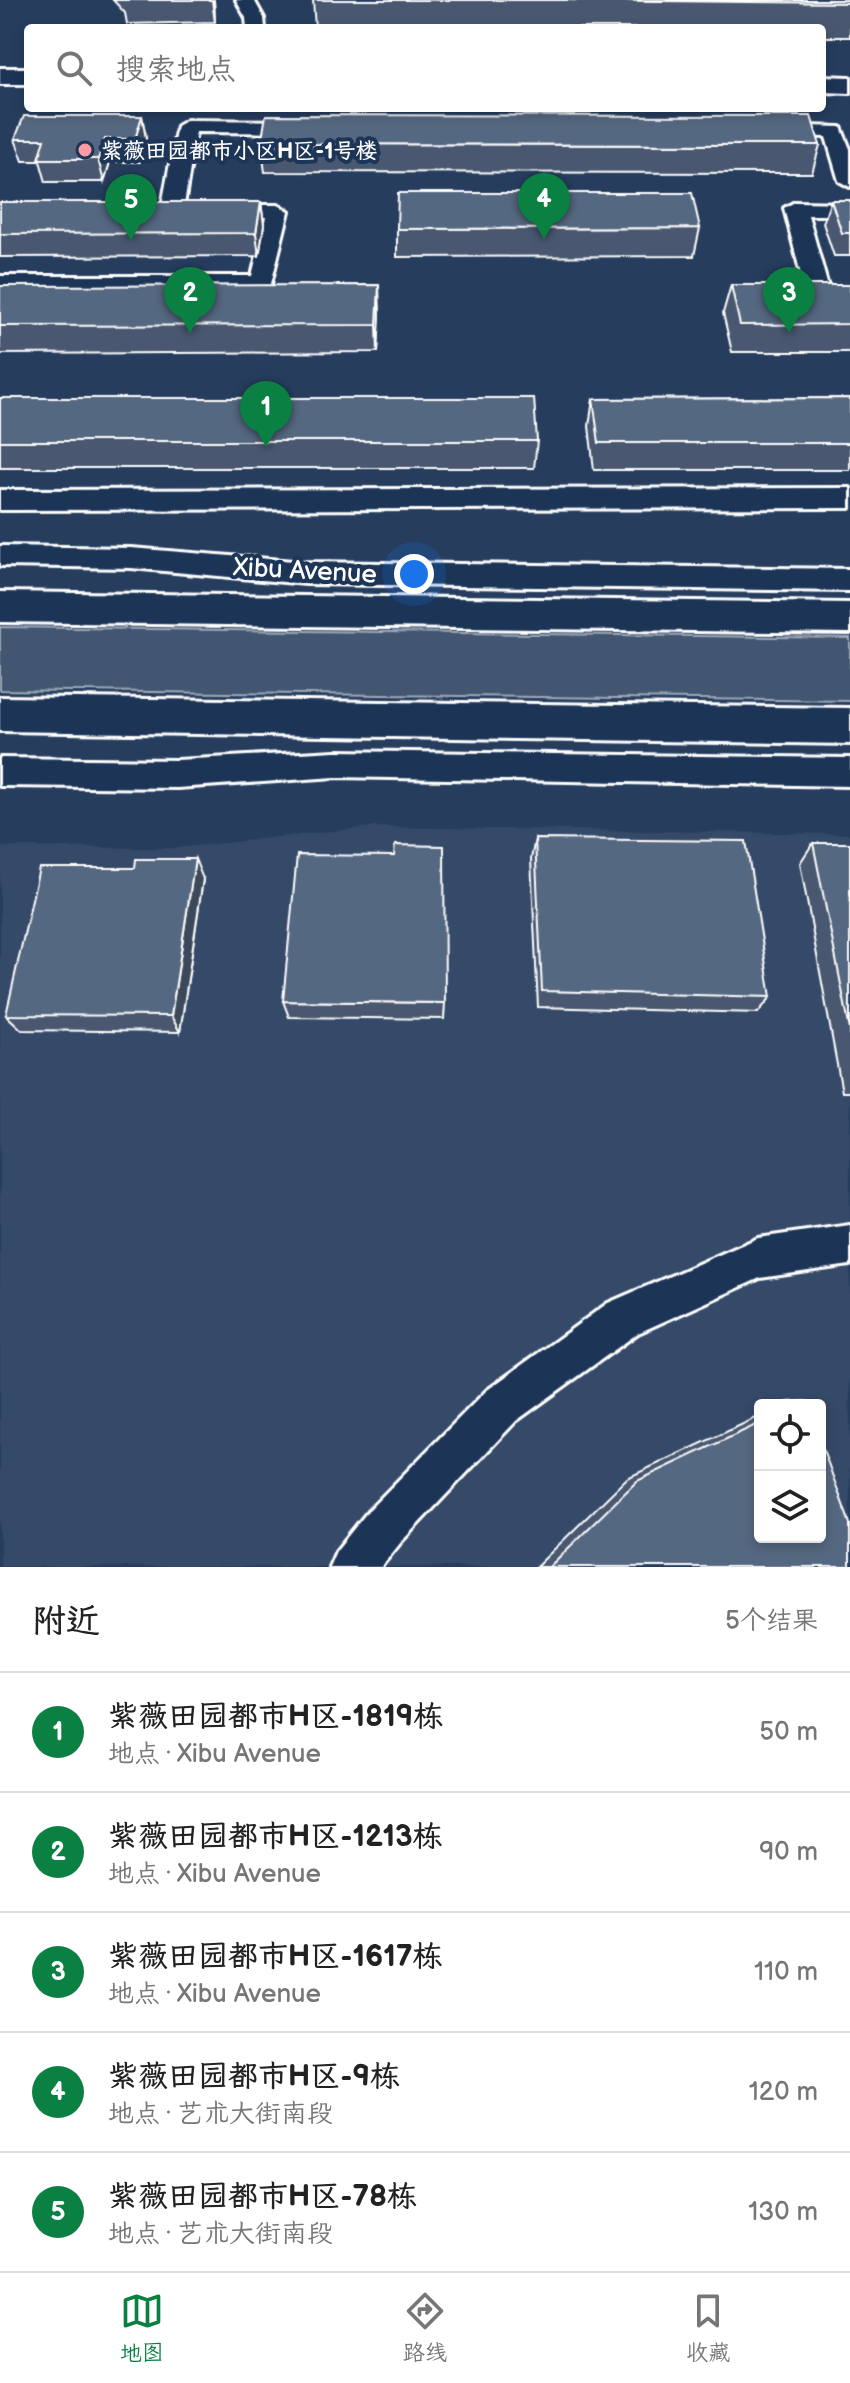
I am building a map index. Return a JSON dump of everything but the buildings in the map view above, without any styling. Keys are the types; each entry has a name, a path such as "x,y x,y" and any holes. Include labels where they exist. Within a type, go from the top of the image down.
{"main road":[{"path":"0,76 24,76"},
{"path":"826,84 850,85"},
{"name":"Xibu Avenue","path":"0,607 850,618"},
{"path":"0,714 850,726"}],"street":[{"path":"245,0 256,24"},
{"path":"0,283 262,283 278,211 172,211 187,126 329,127"},
{"path":"755,131 834,131 850,181"},
{"path":"850,209 795,208 818,294 850,294"},
{"path":"0,500 850,498"},
{"name":"Xibu Avenue","path":"0,556 131,558 306,573 850,580"},
{"path":"0,772 177,774 335,764 850,772"},
{"path":"352,1567 385,1526 501,1406 623,1318 758,1258 850,1245"}],"shaded area":[{"path":"0,627 850,638 850,701 0,690"},
{"path":"371,827 850,834 850,1567 0,1567 0,847 176,848"}],"place":[{"name":"紫薇田园都市小区H区-1号楼","path":"85,150"},
{"name":"紫薇田园都市H区-9栋","path":"544,239"},
{"name":"紫薇田园都市H区-78栋","path":"131,240"},
{"name":"紫薇田园都市H区-1213栋","path":"190,333"},
{"name":"紫薇田园都市H区-1617栋","path":"789,333"},
{"name":"紫薇田园都市H区-1819栋","path":"266,447"}]}
